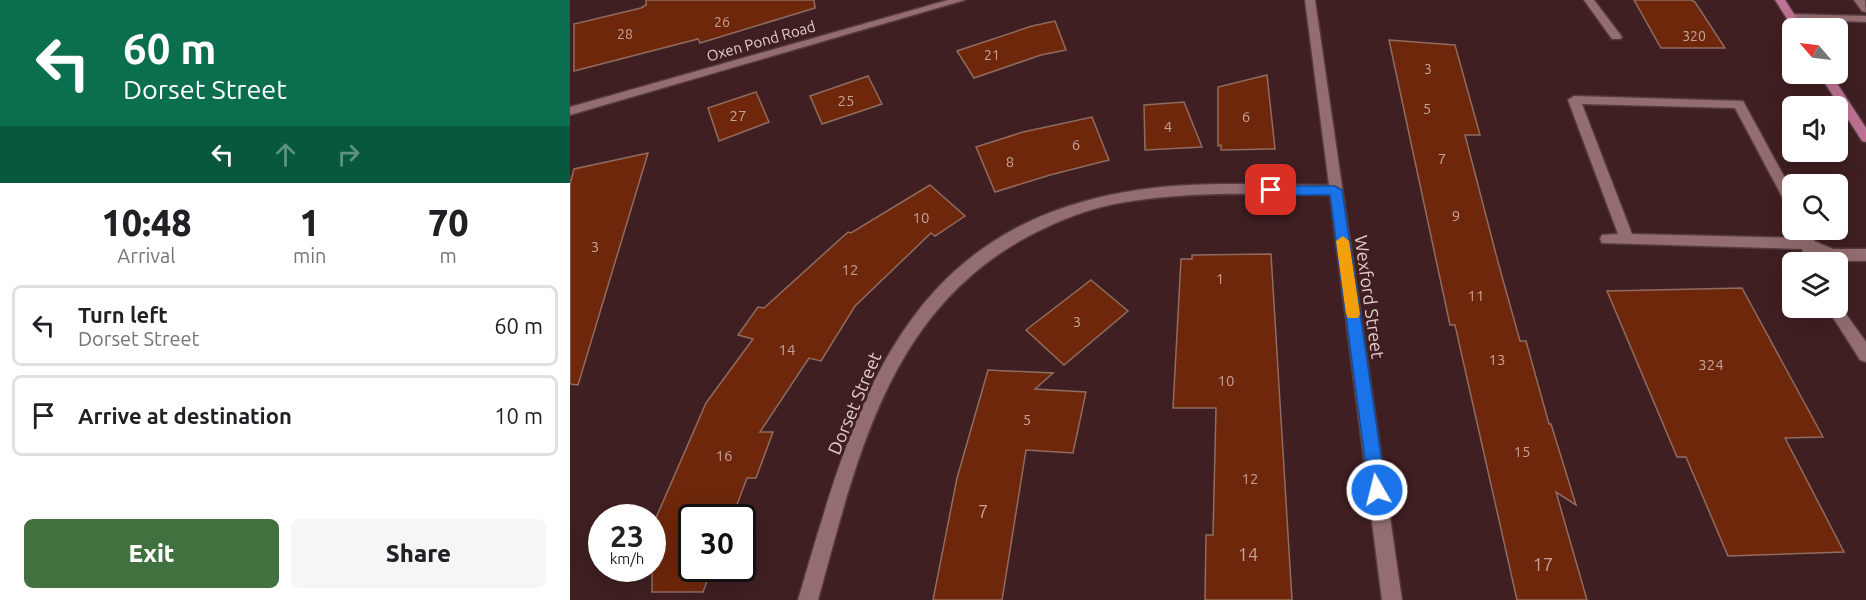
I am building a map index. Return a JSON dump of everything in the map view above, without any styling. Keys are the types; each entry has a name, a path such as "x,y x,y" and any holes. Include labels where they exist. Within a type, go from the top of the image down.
{"main road":[{"path":"1780,0 1791,17"},
{"path":"1831,84 1866,138"}],"street":[{"name":"Oxen Pond Road","path":"570,111 960,0"},
{"name":"Wexford Street","path":"1310,0 1392,600"},
{"path":"1589,0 1616,37"},
{"path":"1859,0 1866,9"},
{"path":"1791,17 1866,19"},
{"path":"1628,240 1574,100 1739,104 1782,184"},
{"name":"Dorset Street","path":"807,600 844,478 869,410 890,364 919,317 953,280 995,247 1035,225 1074,209 1117,199 1167,191 1335,190"},
{"path":"1607,239 1782,237"},
{"path":"1810,240 1832,255 1866,255"},
{"path":"1842,318 1866,355"}],"building":[{"path":"646,0 814,0 815,8 700,43 698,39 574,71 574,24 641,8 646,5"},
{"path":"1634,0 1691,0 1695,2 1725,48 1661,48"},
{"path":"1055,21 1066,50 1041,55 974,78 957,51 1032,26"},
{"path":"1389,40 1455,45 1480,135 1465,135 1498,262 1520,341 1526,341 1549,424 1551,424 1576,505 1556,492 1587,600 1517,600 1455,325 1450,325"},
{"path":"1267,75 1275,149 1221,150 1221,145 1218,146 1218,87"},
{"path":"868,76 882,104 822,124 810,96"},
{"path":"756,92 769,122 719,141 708,108"},
{"path":"1184,102 1202,147 1145,150 1144,105"},
{"path":"1092,117 1109,160 995,192 976,147 1023,132"},
{"path":"648,153 578,385 570,384 570,184 574,169"},
{"path":"930,185 965,216 935,236 931,233 855,306 821,361 809,358 760,432 773,432 756,478 747,478 737,504 678,504 678,582 707,582 703,592 652,592 652,582 666,582 666,504 662,504 706,403 753,339 738,335 758,307 764,308 848,232 851,233"},
{"path":"1271,254 1292,600 1205,600 1206,535 1213,535 1216,408 1173,408 1181,259 1192,259 1192,255"},
{"path":"1091,280 1128,311 1064,365 1026,330"},
{"path":"1742,288 1823,437 1785,438 1844,552 1728,556 1686,457 1677,457 1607,291"},
{"path":"988,370 1053,373 1035,389 1086,392 1073,453 1026,450 1002,600 933,600 957,478"}],"slow traffic":[{"path":"1343,241 1353,314"}],"route":[{"path":"1271,190 1335,190 1377,490"}]}
